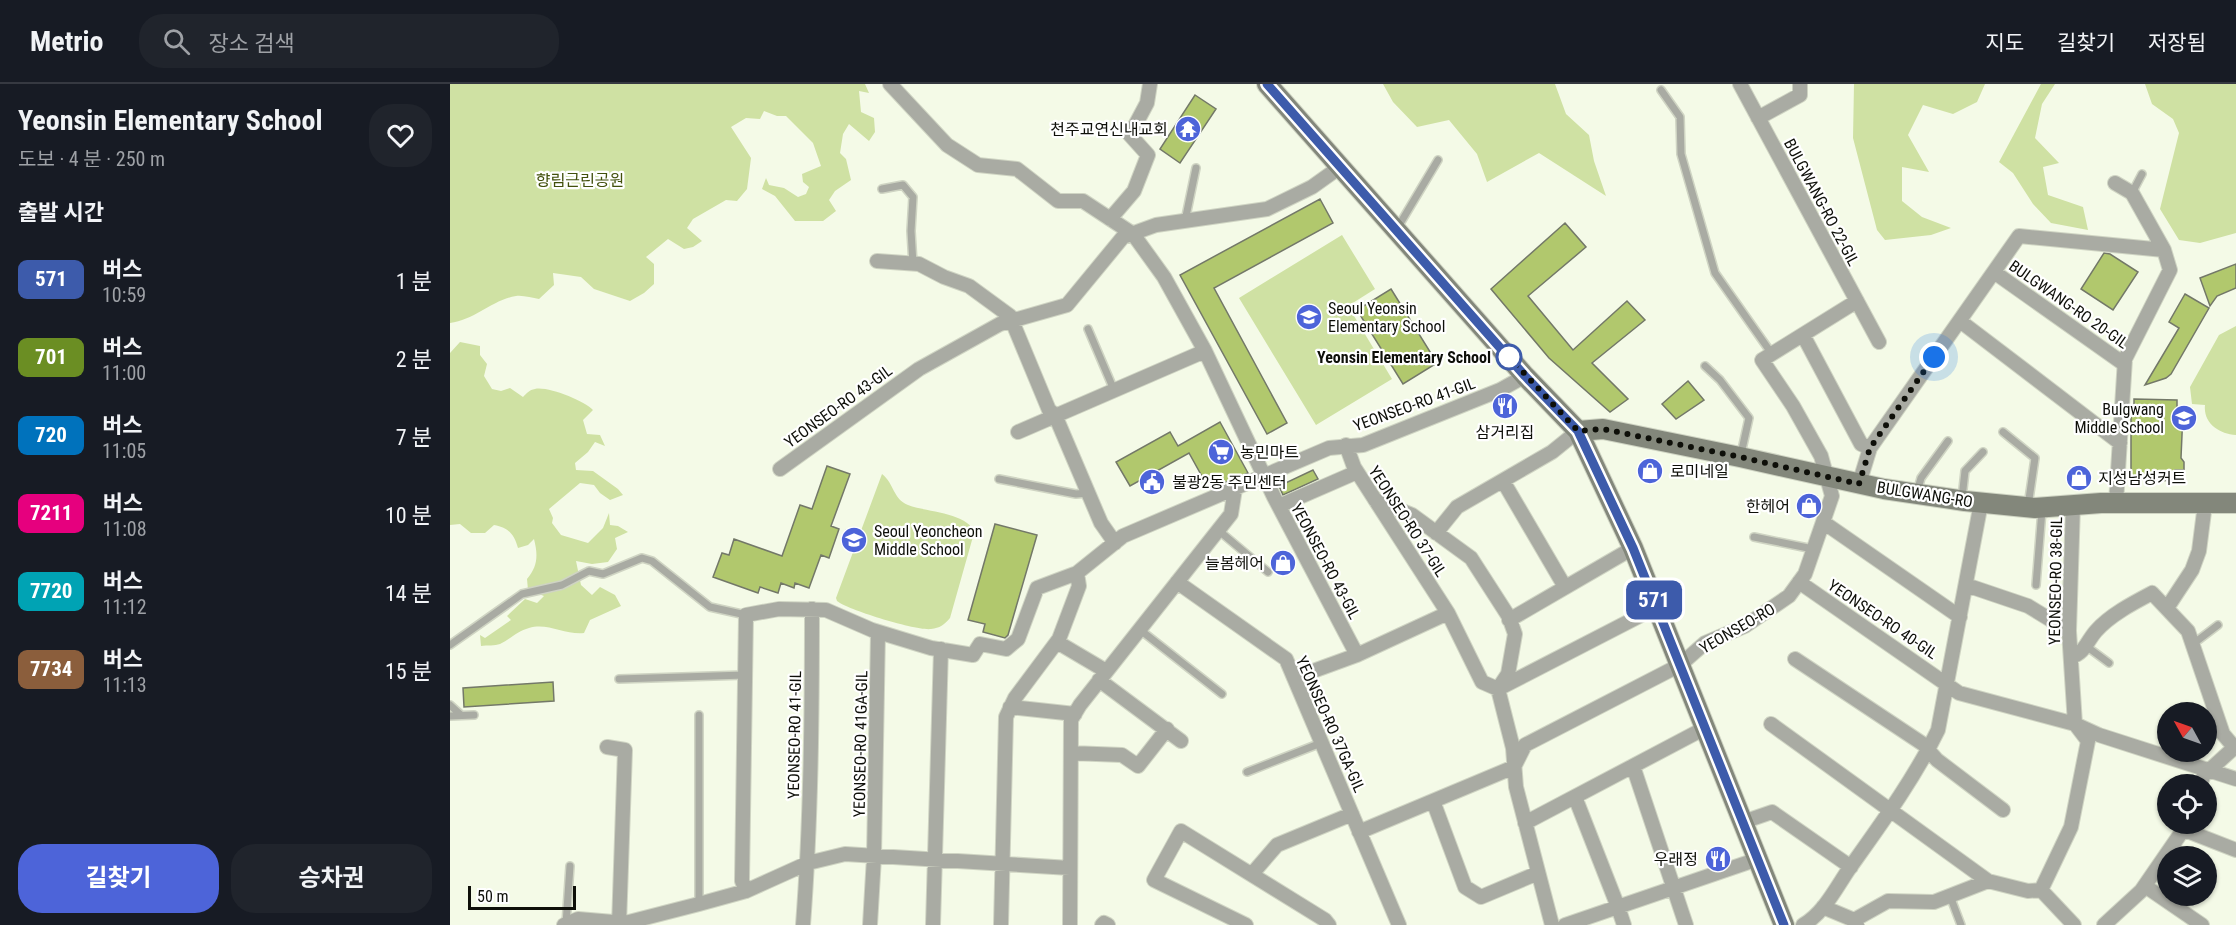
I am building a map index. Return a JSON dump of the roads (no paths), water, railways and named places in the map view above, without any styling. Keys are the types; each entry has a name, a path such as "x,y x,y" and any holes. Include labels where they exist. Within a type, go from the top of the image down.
{"main road":[{"name":"YEONSEO-RO","path":"1267,84 1397,228 1525,376 1578,431 1633,548 1784,925"},
{"name":"BULGWANG-RO","path":"1578,431 1603,429 1859,484 1962,501 2035,507 2116,503 2236,503"}],"street":[{"path":"890,84 947,146 978,165 1017,169 1058,201 1083,201 1133,234"},
{"path":"1110,219 1134,191 1148,155 1130,135 1147,103 1150,84"},
{"name":"BULGWANG-RO 22-GIL","path":"1740,84 1879,342"},
{"path":"1758,118 1800,95 1800,84"},
{"name":"YEONSEO-RO 43-GIL","path":"780,469 918,369 1000,324 1067,305 1123,237 1156,225 1267,209 1311,187 1340,167"},
{"path":"2115,183 2132,193 2163,250 2170,270 2125,358 2116,503"},
{"name":"YEONSEO-RO 43-GIL","path":"1133,234 1164,277 1205,351 1279,506 1357,655"},
{"name":"BULGWANG-RO 20-GIL","path":"1859,484 1870,448 2019,236 2163,250"},
{"path":"877,261 919,264 944,277 969,285 1010,316 1048,410 1055,415 1101,523 1115,543"},
{"name":"BULGWANG-RO 20-GIL","path":"1994,272 2124,364"},
{"path":"1828,477 1821,456 1793,406 1762,360 1857,301"},
{"path":"1960,321 2120,443"},
{"path":"1803,334 1861,444 1870,448"},
{"path":"1018,432 1205,351"},
{"name":"YEONSEO-RO 41-GIL","path":"746,615 779,609 826,610 878,632 941,649 973,655 980,644 1006,650 1018,639 1036,588 1077,573 1123,536 1329,448 1363,445 1500,390 1525,376"},
{"path":"1436,533 1457,507 1552,452 1578,431"},
{"name":"YEONSEO-RO 37-GIL","path":"1346,445 1357,472 1375,500 1448,613 1482,682 1498,689 1508,674 1515,634 1509,620 1471,558 1412,515 1375,500"},
{"path":"1279,506 1357,472"},
{"name":"YEONSEO-RO","path":"1514,767 1525,745 1680,665 1705,643 1745,626 1789,596 1805,574 1832,496 1828,477"},
{"path":"1503,480 1565,587"},
{"path":"1070,925 1071,720 1102,676 1231,514 1235,489"},
{"name":"YEONSEO-RO 40-GIL","path":"1803,925 1815,918 1851,867 1923,762 1938,730 1981,503"},
{"path":"2167,608 2196,561 2205,504"},
{"name":"YEONSEO-RO 38-GIL","path":"2041,890 2072,827 2088,741 2075,724 2069,631 2073,505"},
{"path":"1823,522 1960,617"},
{"path":"1509,620 1633,548"},
{"path":"1001,925 1006,717 1015,698 1057,642 1079,586 1077,573"},
{"name":"YEONSEO-RO 37GA-GIL","path":"1177,582 1286,659 1399,925"},
{"name":"YEONSEO-RO 40-GIL","path":"1799,582 1959,693 2075,724 2099,735 2236,779"},
{"path":"1966,585 2028,606 2069,631"},
{"name":"YEONSEO-RO 38-GIL","path":"2071,657 2079,655 2097,630 2131,604 2152,594 2188,631 2223,734 2235,747 2206,774"},
{"path":"1552,925 1516,787 1513,748 1498,689 1657,607"},
{"name":"YEONSEO-RO 41-GIL","path":"803,925 808,863 812,609"},
{"path":"1294,678 1357,655 1448,613"},
{"path":"746,615 742,881 746,891"},
{"name":"YEONSEO-RO 41GA-GIL","path":"870,925 874,856 878,632"},
{"path":"1057,642 1181,741"},
{"path":"933,925 941,649"},
{"path":"1795,659 1923,744 1937,760 2003,810"},
{"path":"1010,707 1075,714"},
{"path":"1771,724 1988,881 2028,891 2041,890 2074,925"},
{"path":"1525,823 1705,728"},
{"path":"1071,753 1122,755 1138,766 1167,729"},
{"path":"607,747 625,750 619,924"},
{"path":"1633,766 1686,925"},
{"path":"1359,832 1514,767"},
{"path":"1575,797 1624,925"},
{"path":"1433,801 1465,887 1481,897 1538,873"},
{"path":"1743,822 1772,812 1851,867"},
{"path":"1252,874 1277,845 1352,814"},
{"path":"1246,925 1154,880 1181,831 1325,920 1329,925"},
{"path":"2105,925 2145,886 2178,834"},
{"path":"2201,834 2236,850"},
{"path":"565,925 578,919 625,923 746,891 808,863 845,854 1070,868"},
{"path":"1565,925 1758,859"},
{"path":"1823,907 1855,923 1888,901 1934,902 1988,881"},
{"path":"2145,886 2202,925"}],"lane":[{"path":"1661,90 1680,117 1681,154 1715,273 1772,354"},
{"path":"1397,228 1438,160"},
{"path":"1185,221 1196,168"},
{"path":"2132,193 2142,174"},
{"path":"882,189 903,185 914,197 911,231 913,264"},
{"path":"1088,329 1114,390"},
{"path":"1705,366 1720,380 1749,418 1740,457"},
{"path":"2003,432 2035,458 2036,585"},
{"path":"1917,494 1921,478 1948,441"},
{"path":"1962,501 1965,471 1983,452"},
{"path":"999,479 1076,494 1089,493"},
{"path":"1218,530 1268,572"},
{"path":"1754,537 1814,549"},
{"name":"YEONSEO-RO 41-GIL","path":"450,645 522,594 562,585 588,571 603,574 642,558 652,561 710,607 746,615"},
{"path":"2193,645 2217,625"},
{"path":"1139,629 1222,694"},
{"path":"2086,646 2109,663"},
{"path":"620,679 745,675"},
{"path":"450,705 461,715"},
{"path":"450,716 474,715"},
{"path":"699,715 699,904"},
{"path":"1247,772 1322,743"},
{"path":"565,925 570,866"},
{"path":"1950,896 1961,925"}],"place":[{"name":"천주교연신내교회","path":"1188,129"},
{"name":"Seoul Yeonsin Elementary School","path":"1309,317"},
{"name":"Yeonsin Elementary School","path":"1509,357"},
{"name":"삼거리집","path":"1505,406"},
{"name":"Bulgwang Middle School","path":"2184,418"},
{"name":"농민마트","path":"1221,452"},
{"name":"로미네일","path":"1650,471"},
{"name":"지성남성커트","path":"2079,478"},
{"name":"불광2동 주민센터","path":"1152,482"},
{"name":"한헤어","path":"1809,506"},
{"name":"Seoul Yeoncheon Middle School","path":"854,540"},
{"name":"늘봄헤어","path":"1283,563"},
{"name":"우래정","path":"1718,859"}],"park label":[{"name":"향림근린공원","path":"580,180"}]}
